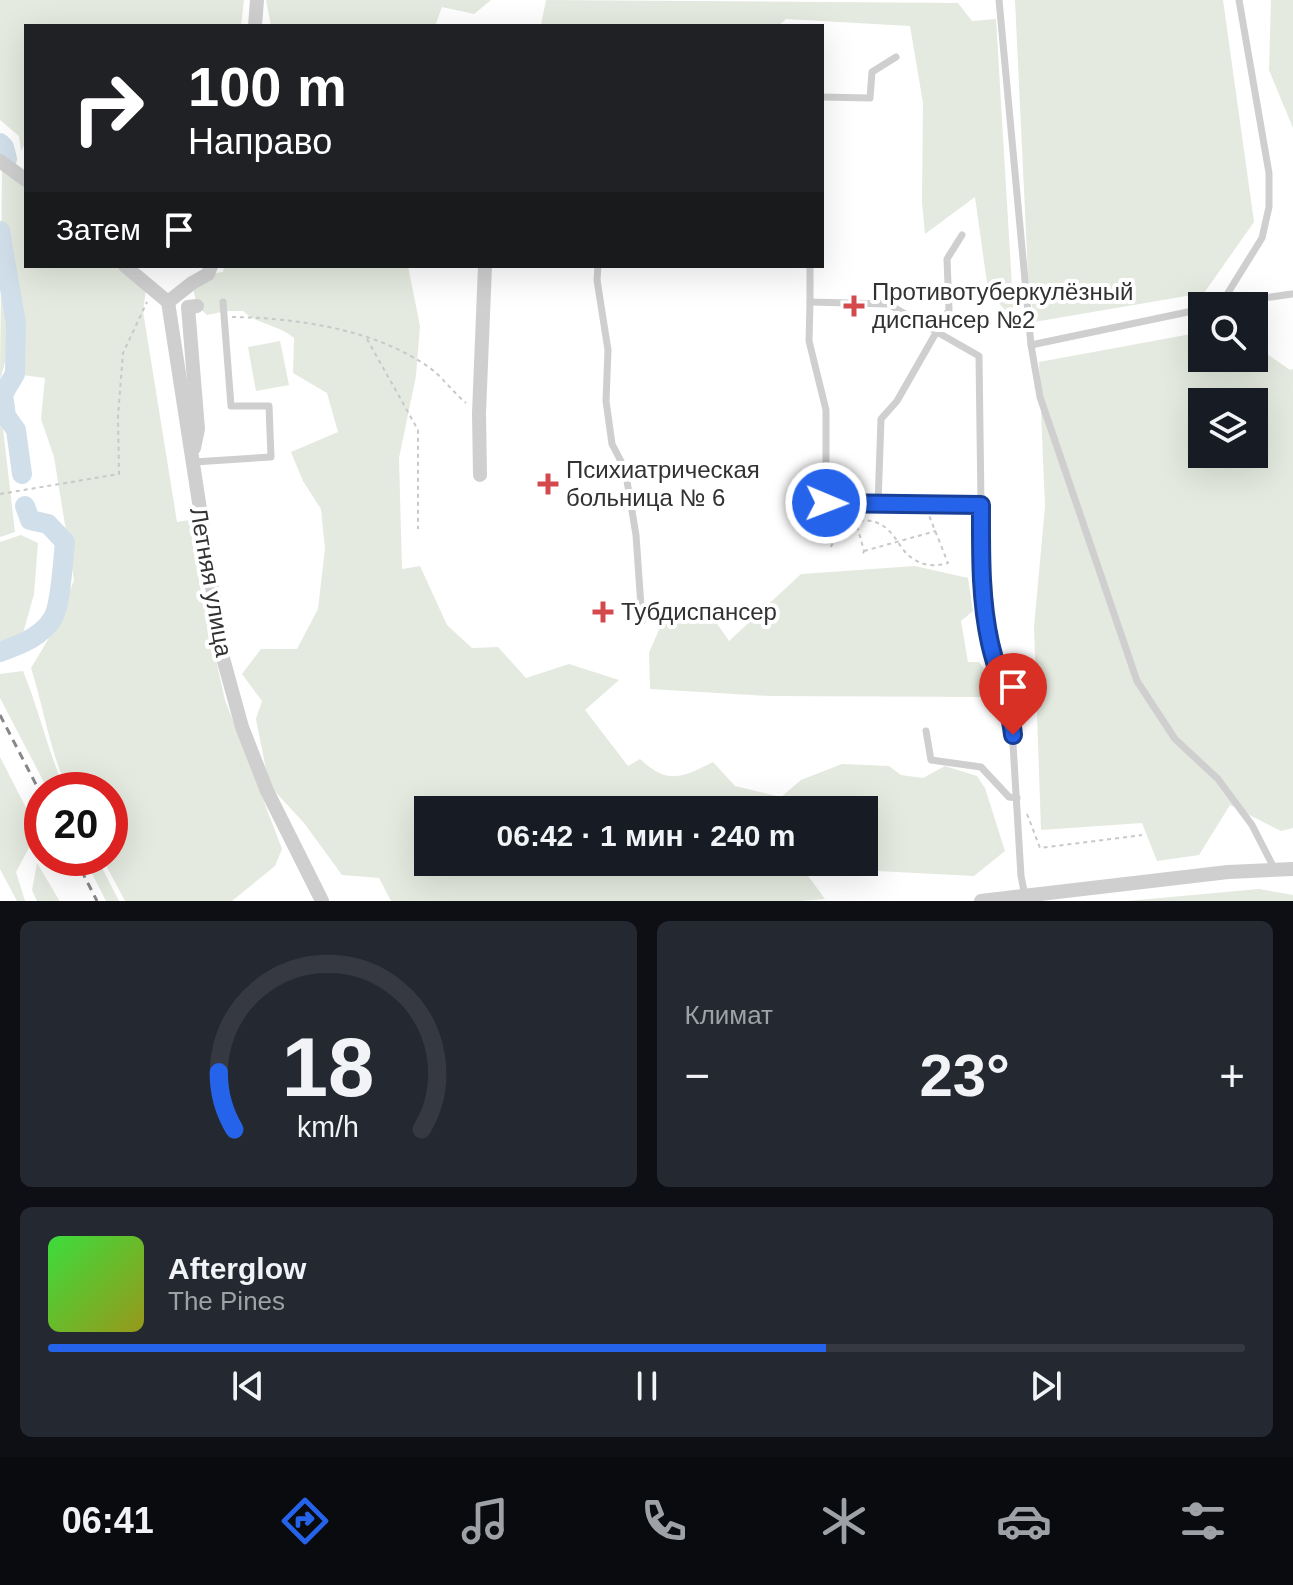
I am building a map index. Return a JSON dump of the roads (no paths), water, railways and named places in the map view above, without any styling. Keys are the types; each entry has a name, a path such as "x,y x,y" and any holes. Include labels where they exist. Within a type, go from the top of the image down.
{"street":[{"path":"255,24 257,0"},
{"path":"5,166 24,179"},
{"path":"128,268 168,302 208,274 210,268"},
{"path":"480,475 479,413 485,268"},
{"name":"Летняя улица","path":"168,302 223,658 242,727 267,791 322,901"},
{"path":"192,463 198,429 188,307 197,306"},
{"path":"981,901 1274,868 1293,869"}],"lane":[{"path":"999,0 1031,345 1040,397 1137,681 1175,739 1218,779 1252,825 1274,868"},
{"path":"1227,292 1262,238 1269,207 1269,173 1239,0"},
{"path":"824,97 870,98 872,72 896,57"},
{"path":"878,504 881,419 897,401 949,310 947,259 962,235"},
{"path":"598,268 608,350 608,415 612,444 625,469 636,535 642,621"},
{"path":"810,268 809,341 826,410 826,503 981,505"},
{"path":"1268,298 1292,294"},
{"path":"192,463 271,457 269,406 231,406 223,302"},
{"path":"810,302 888,304 979,356 982,578 990,642 1011,711 1021,876 1025,896"},
{"path":"1031,345 1188,312"},
{"path":"926,731 931,760 981,767 1009,797 1017,798"}],"waterway":[{"path":"0,143 7,159"},
{"path":"0,231 16,323 15,374 3,394 6,416 16,430 22,474"},
{"path":"0,652 30,640 43,630 56,612 60,593 65,542 48,524 30,520 25,506"}],"railway":[{"path":"0,715 30,772"},
{"path":"84,876 97,901"}],"place":[{"name":"Противотуберкулёзный диспансер №2","path":"854,306"},
{"name":"Психиатрическая больница № 6","path":"548,484"},
{"name":"Тубдиспансер","path":"603,612"}]}
